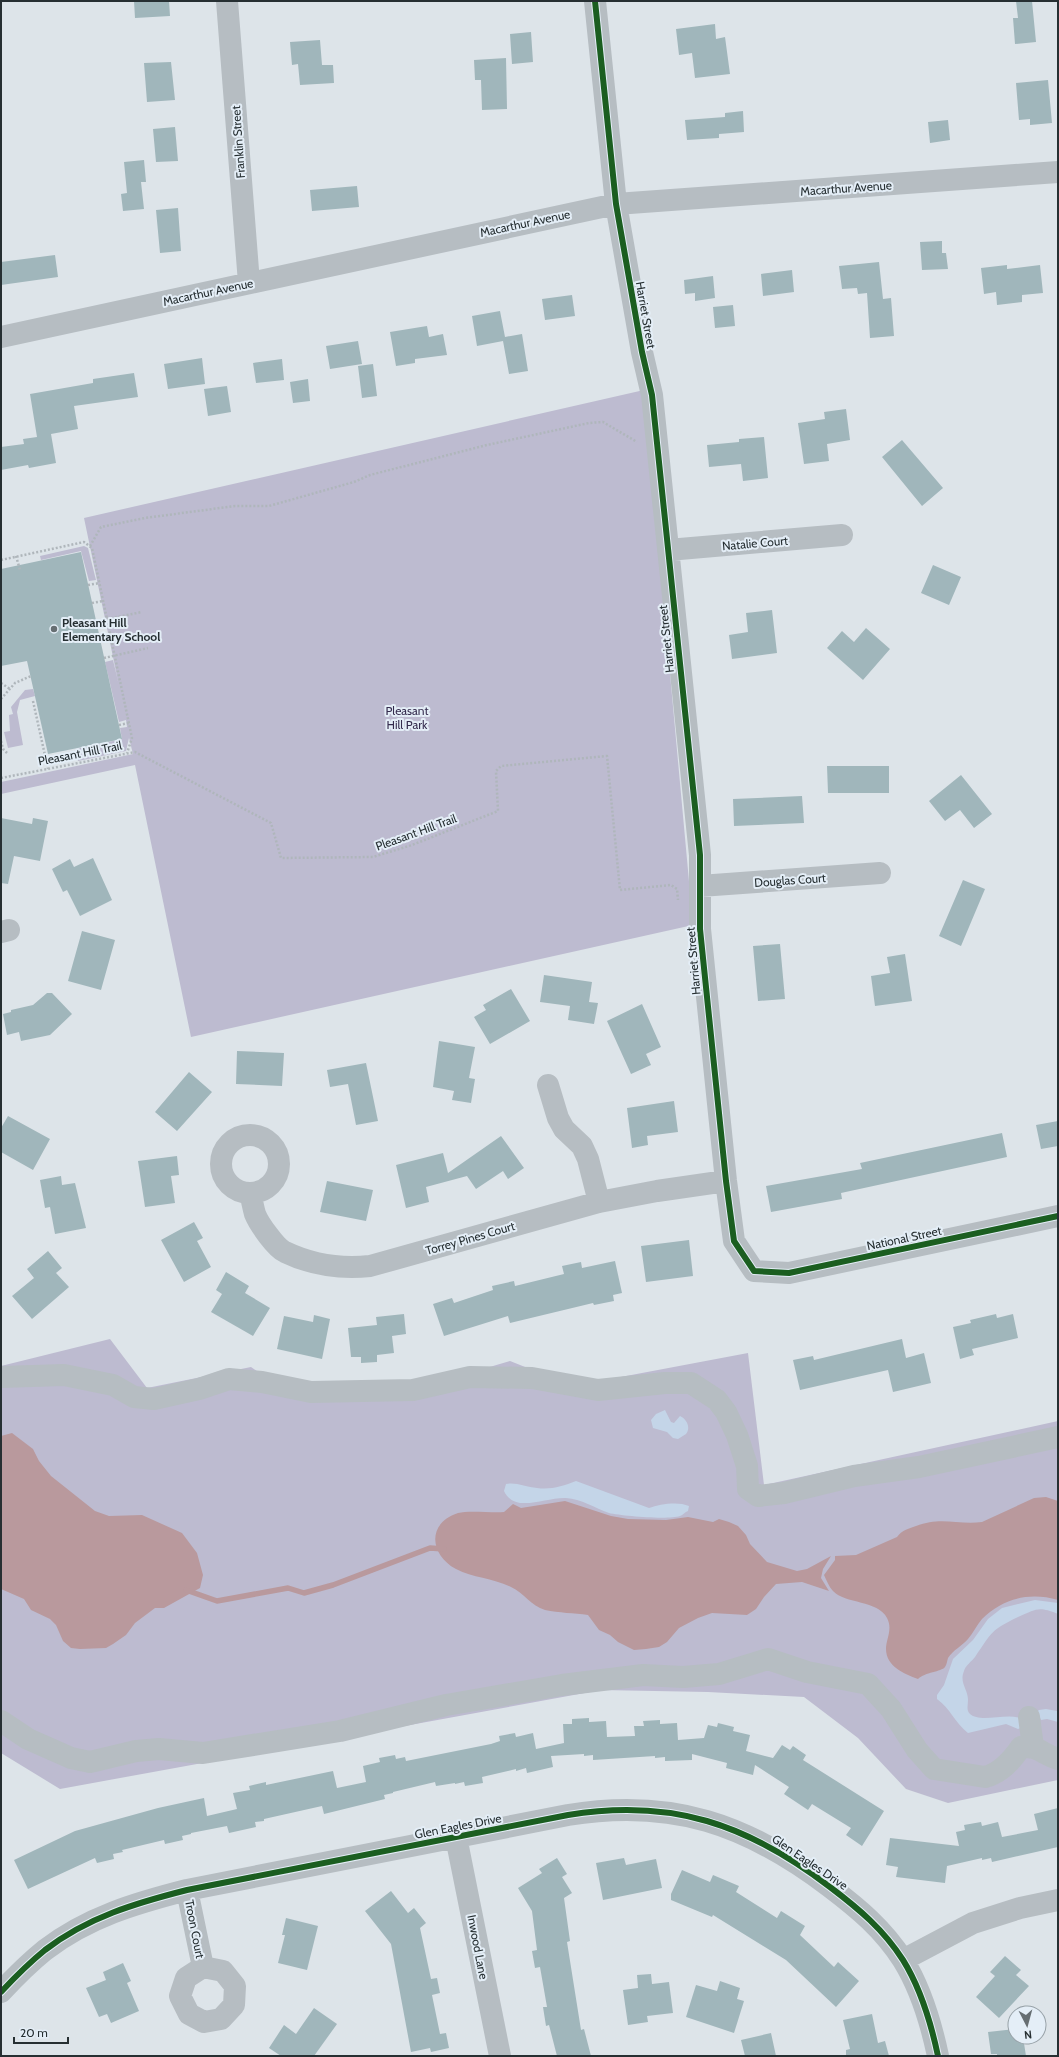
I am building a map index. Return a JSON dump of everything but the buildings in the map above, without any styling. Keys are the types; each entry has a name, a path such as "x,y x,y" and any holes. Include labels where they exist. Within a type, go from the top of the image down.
{"street":[{"name":"Franklin Street","path":"227,1 250,283"},
{"name":"Harriet Street","path":"595,1 616,204 642,352 652,395 700,855 700,929 726,1181 734,1241 754,1271"},
{"name":"Macarthur Avenue","path":"1,337 616,204 1058,172"},
{"name":"Natalie Court","path":"668,550 842,535"},
{"name":"Douglas Court","path":"700,886 880,874"},
{"path":"548,1085 558,1118 564,1129 582,1146 588,1159 599,1202"},
{"name":"Torrey Pines Court","path":"250,1193 255,1214 262,1227 284,1252 323,1265 339,1268 370,1266 599,1202 657,1191 726,1181"},
{"name":"National Street","path":"754,1271 790,1273 1058,1216"},
{"path":"1,1377 64,1374 113,1385 134,1397 154,1399 199,1389 229,1379 262,1382 311,1392 413,1390 470,1377 532,1378 598,1390 665,1383 691,1383 717,1400 726,1412 737,1435 747,1466 748,1489 758,1496 784,1493 854,1476 919,1467 1058,1437"},
{"path":"1,1721 28,1739 56,1752 70,1758 90,1762 136,1751 159,1749 204,1752 340,1731 446,1705 562,1685 643,1675 684,1677 719,1674 768,1659 807,1672 868,1684 891,1709 917,1750 934,1769 985,1777 993,1775 1002,1769 1021,1747 1033,1747 1047,1756 1058,1759"},
{"path":"1029,1717 1033,1747"},
{"name":"Glen Eagles Drive","path":"1,1992 29,1964 46,1950 88,1923 139,1902 187,1890 596,1810 639,1809 696,1817 741,1832 772,1848 801,1866 868,1916 889,1940 903,1960 914,1981 928,2016 938,2056"},
{"name":"Inwood Lane","path":"456,1838 500,2056"},
{"name":"Troon Court","path":"187,1890 203,1967"},
{"path":"903,1960 973,1923 1020,1908 1058,1900"}],"path":[{"path":"90,546 101,527 145,518 235,506 269,506 354,482 370,475 486,445 589,423 603,422 642,444"},
{"path":"1,560 84,542 92,548 132,738 127,753"},
{"path":"16,556 20,570"},
{"path":"88,585 100,583"},
{"path":"92,603 103,601"},
{"path":"107,620 142,612"},
{"path":"104,658 148,648"},
{"path":"1,699 15,683 31,676"},
{"path":"1,683 10,689"},
{"path":"33,701 48,769"},
{"path":"119,725 129,723"},
{"path":"1,741 3,749 7,753"}],"green space":[{"name":"Pleasant Hill Park","path":"644,390 693,925 191,1037 135,765 1,794 1,782 133,754 129,738 126,751 78,761 76,749 122,739 120,728 127,727 126,720 119,722 105,662 113,660 118,681 84,518"},
{"path":"84,546 88,548 96,580 89,581 81,551 41,560 40,556"},
{"path":"33,689 35,696 20,700 17,712 23,745 8,748 4,732 10,731 9,715 13,714 11,707 25,690"},
{"path":"110,1339 147,1388 251,1367 288,1393 432,1384 510,1361 573,1386 748,1353 764,1485 1058,1421 1058,1780 948,1803 906,1789 858,1738 804,1697 708,1692 601,1690 60,1789 1,1753 1,1366"}],"sand":[{"path":"665,1410 671,1422 674,1423 680,1416 685,1419 688,1424 686,1434 678,1439 673,1438 667,1432 653,1428 651,1420 656,1414"},
{"path":"576,1481 649,1508 674,1503 689,1506 688,1511 681,1516 674,1517 656,1518 624,1515 609,1513 583,1502 566,1498 531,1503 515,1502 509,1498 504,1491 506,1484 552,1488"},
{"path":"1035,1600 1058,1603 1058,1614 1042,1609 1029,1612 1002,1625 989,1637 966,1667 963,1675 963,1683 968,1696 968,1709 970,1714 974,1717 980,1718 1020,1718 1023,1727 1018,1729 1006,1724 968,1733 963,1729 946,1707 937,1699 937,1695 944,1685 953,1659 973,1640 988,1619 1002,1608"},
{"path":"1046,1709 1057,1711 1058,1722 1047,1719 1041,1720 1037,1712 1039,1710"}],"shaded area":[{"path":"12,1433 33,1449 39,1461 51,1476 95,1511 109,1516 142,1515 182,1533 197,1553 203,1575 200,1588 164,1608 155,1608 135,1623 126,1635 106,1648 71,1648 63,1641 56,1625 50,1619 31,1610 24,1599 1,1589 1,1436"},
{"path":"1046,1497 1058,1501 1058,1600 1027,1597 999,1606 982,1619 968,1639 950,1655 947,1664 943,1669 918,1679 902,1672 892,1665 889,1660 886,1645 889,1622 883,1612 869,1605 838,1595 833,1591 824,1575 835,1560 835,1556 856,1555 897,1537 903,1531 916,1526 941,1521 973,1523 982,1522 1034,1498"},
{"path":"565,1501 611,1516 628,1519 666,1520 688,1517 713,1522 719,1519 729,1522 738,1526 746,1535 750,1544 767,1562 797,1571 807,1569 831,1556 823,1569 821,1578 829,1591 802,1582 776,1584 764,1597 756,1609 747,1615 712,1613 698,1618 679,1628 667,1642 659,1647 634,1650 599,1630 588,1615 545,1610 536,1606 511,1587 456,1569 447,1563 437,1547 435,1539 441,1524 448,1518 458,1513 504,1512 513,1504 521,1508"}],"waterway":[{"path":"186,1590 217,1601 288,1588 304,1593 333,1585 430,1548 444,1549"}],"cycle path":[{"path":"595,1 616,204 642,352 652,395 700,855 700,929 726,1181 734,1241 754,1271 789,1273 1058,1216"},
{"path":"1,1992 33,1960 61,1938 113,1912 149,1900 187,1890 568,1815 606,1811 641,1810 675,1814 707,1821 738,1832 769,1847 799,1865 851,1903 879,1929 903,1960 925,2006 938,2056"}],"place":[{"name":"Pleasant Hill Elementary School","path":"54,629"}]}
